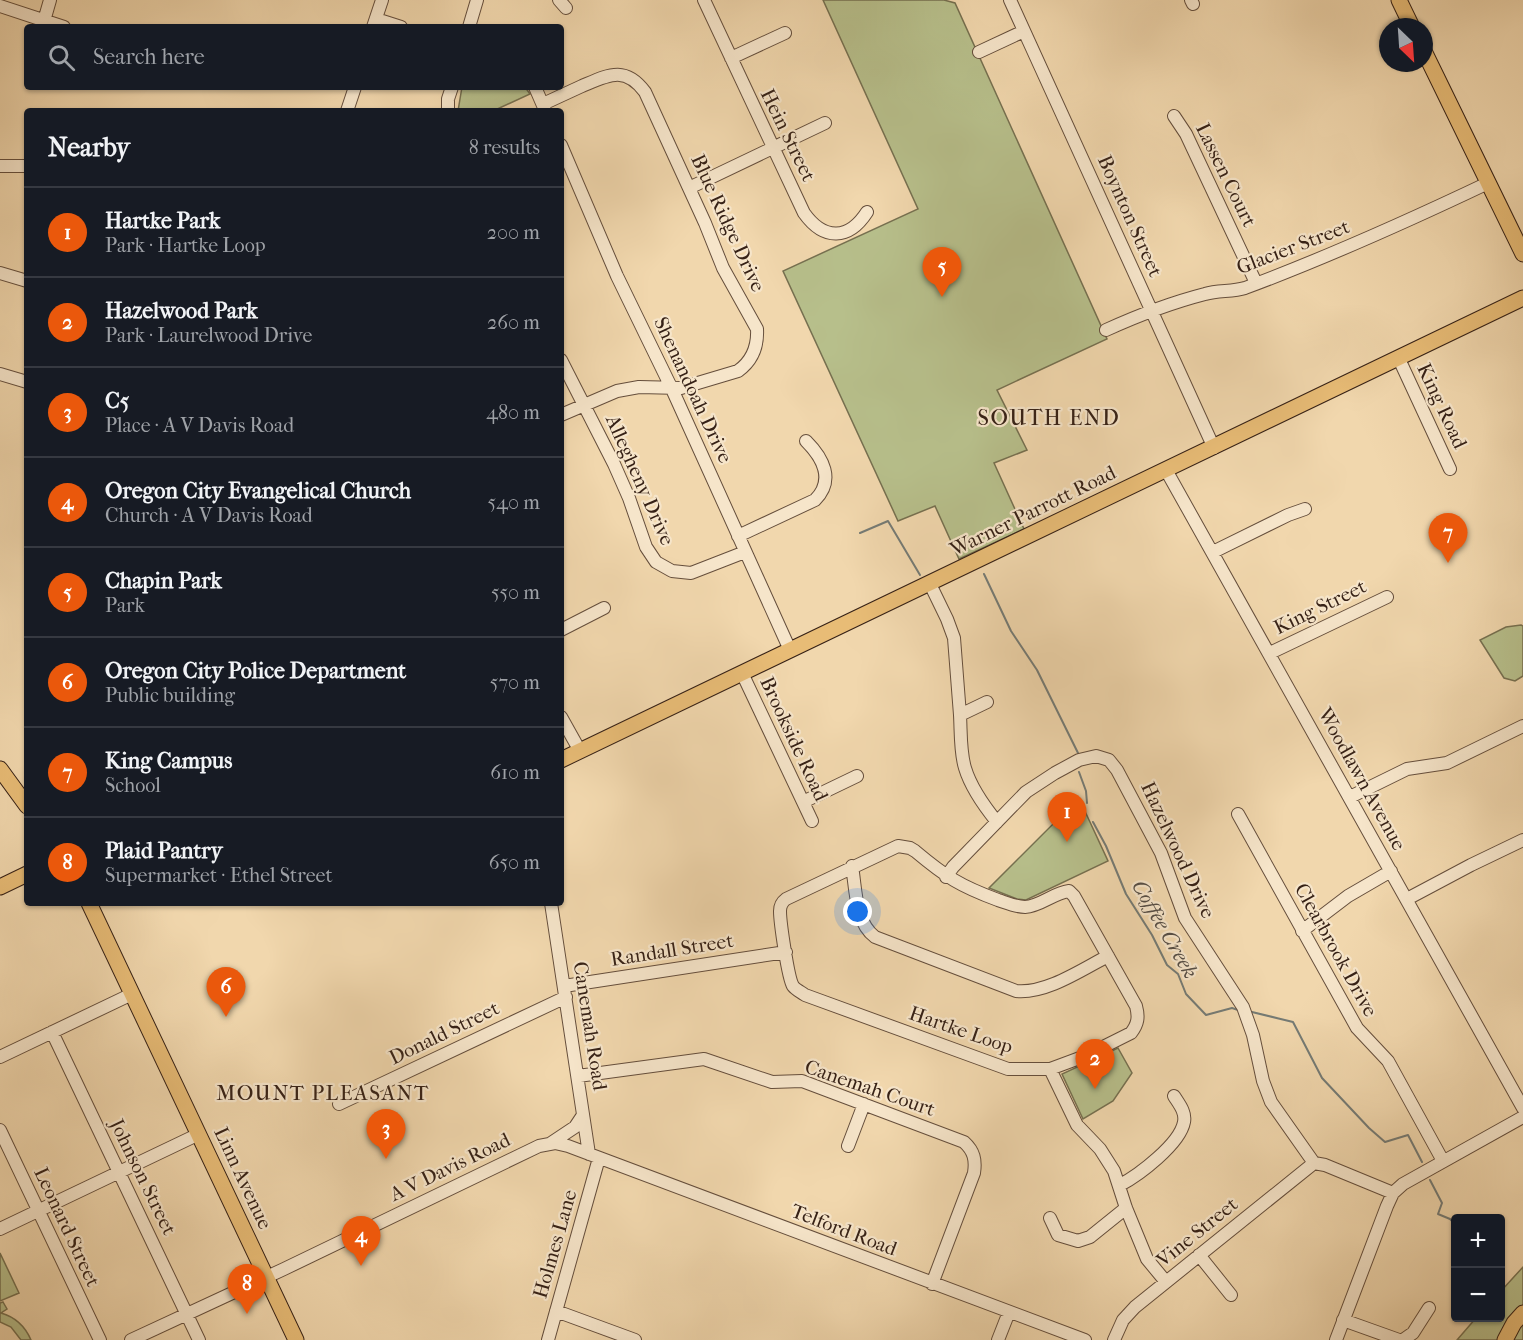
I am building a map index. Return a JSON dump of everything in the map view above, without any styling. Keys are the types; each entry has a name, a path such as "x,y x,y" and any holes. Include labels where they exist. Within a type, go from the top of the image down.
{"main road":[{"path":"1399,0 1408,18"},
{"path":"1433,70 1523,254"},
{"name":"Warner Parrott Road","path":"564,759 1523,298"},
{"path":"0,769 24,802"},
{"path":"0,887 24,875"},
{"name":"Linn Avenue","path":"90,906 296,1340"},
{"path":"1505,1340 1514,1323 1523,1313"}],"street":[{"path":"44,21 50,0"},
{"path":"375,23 382,0"},
{"path":"470,24 477,0"},
{"name":"Hein Street","path":"704,0 804,213 811,223 820,230 839,234 860,222 867,212"},
{"name":"Boynton Street","path":"1010,0 1214,448"},
{"path":"0,6 54,24"},
{"path":"979,52 1024,32"},
{"path":"731,58 785,33"},
{"name":"Blue Ridge Drive","path":"544,108 608,75 621,75 632,79 645,92 723,268 757,329 753,354 745,366 738,371 672,389 628,388 607,394 564,414"},
{"path":"348,108 354,90"},
{"path":"448,108 451,90"},
{"path":"536,90 544,108"},
{"name":"Lassen Court","path":"1174,116 1186,134 1256,283"},
{"path":"689,188 825,123"},
{"name":"Shenandoah Drive","path":"564,152 617,276 672,389 790,650"},
{"path":"0,166 24,166"},
{"name":"Glacier Street","path":"1106,330 1151,309 1212,292 1234,291 1256,283 1389,230 1488,183"},
{"path":"0,273 24,280"},
{"name":"King Road","path":"1399,359 1450,469"},
{"name":"Allegheny Drive","path":"564,366 621,478 646,547 656,562 672,571 691,573 745,552"},
{"path":"0,374 24,381"},
{"path":"738,536 815,500 821,494 825,486 826,472 816,452 806,441"},
{"name":"Woodlawn Avenue","path":"1166,470 1523,1108"},
{"path":"1213,552 1305,509"},
{"path":"930,584 954,638 965,770 979,798 997,822"},
{"name":"King Street","path":"1270,653 1387,597"},
{"path":"564,628 603,608"},
{"name":"Brookside Road","path":"742,673 812,821"},
{"path":"960,716 987,702"},
{"path":"564,722 580,751"},
{"path":"1350,797 1407,769 1447,763 1523,726"},
{"name":"Hazelwood Drive","path":"946,877 1026,792 1054,773 1089,756 1109,760 1117,770 1161,853 1185,918 1243,1007 1271,1102 1314,1162"},
{"path":"802,802 857,776"},
{"name":"Clearbrook Drive","path":"1238,814 1357,1028 1391,1066 1443,1161"},
{"path":"1407,899 1523,840"},
{"name":"Hartke Loop","path":"903,846 915,851 946,877 972,891 1016,906 1033,905 1068,891 1074,896 1136,1006 1138,1017 1136,1026 1131,1033 1085,1056 1050,1069 1021,1070 995,1066 805,995 793,986 786,952 781,903 852,866 891,848 903,846"},
{"path":"852,866 861,920 869,933 1016,990 1035,991 1108,956"},
{"path":"1302,930 1348,896 1391,871"},
{"name":"Canemah Road","path":"551,906 584,1114 594,1156"},
{"name":"Randall Street","path":"565,992 786,952"},
{"name":"Donald Street","path":"339,1104 565,992"},
{"path":"0,1057 132,994"},
{"name":"Johnson Street","path":"52,1032 199,1340"},
{"name":"Canemah Court","path":"578,1076 704,1059 772,1082 802,1081 964,1142 974,1155 976,1164 974,1173 932,1284"},
{"path":"1050,1069 1077,1125 1106,1157 1120,1185 1126,1208 1147,1259 1166,1282"},
{"path":"1120,1185 1147,1168 1177,1136 1184,1122 1183,1108 1174,1096"},
{"path":"848,1146 864,1104"},
{"name":"A V Davis Road","path":"131,1340 524,1153 551,1143 572,1130 584,1114"},
{"path":"1336,1340 1394,1193 1403,1184 1523,1117"},
{"name":"Leonard Street","path":"0,1130 100,1340"},
{"path":"0,1229 199,1134"},
{"path":"551,1143 563,1144 594,1156"},
{"name":"Telford Road","path":"594,1156 1085,1340"},
{"name":"Holmes Lane","path":"548,1340 594,1156"},
{"path":"1314,1162 1394,1193"},
{"name":"Vine Street","path":"1114,1340 1129,1313 1314,1162"},
{"path":"1050,1218 1058,1236 1078,1241 1090,1237 1126,1208"},
{"path":"1199,1255 1231,1295"},
{"path":"1343,1320 1401,1340 1413,1333 1429,1308"},
{"path":"556,1311 635,1340"},
{"path":"998,1340 1009,1311"}],"green space":[{"path":"823,0 944,0 955,3 1107,339 997,390 1027,450 994,463 1024,529 959,559 935,506 898,521 783,271 918,209"},
{"path":"462,90 527,90 530,94 500,108 458,108"},
{"path":"1523,626 1523,676 1515,681 1504,678 1480,640 1506,627"},
{"path":"1083,807 1108,861 1026,900 1017,899 989,888 1054,823"},
{"path":"1118,1048 1132,1073 1113,1101 1083,1119 1062,1074"},
{"path":"0,1253 19,1293 0,1301"},
{"path":"1523,1267 1523,1340 1457,1340 1473,1322 1505,1322 1505,1287"},
{"path":"3,1302 7,1309 1,1313 19,1323 31,1340 21,1340 11,1327 0,1322 0,1303"}],"waterway":[{"name":"Coffee Creek","path":"860,533 888,521 920,575"},
{"name":"Coffee Creek","path":"984,574 1011,631 1037,670 1078,753"},
{"name":"Coffee Creek","path":"1079,772 1086,791 1087,803"},
{"name":"Coffee Creek","path":"1093,822 1106,846 1126,894 1152,935 1167,965 1178,974 1186,994 1206,1015 1232,1008 1238,1010"},
{"name":"Coffee Creek","path":"1252,1012 1293,1022 1322,1078 1385,1142 1408,1135 1422,1162"},
{"name":"Coffee Creek","path":"1430,1180 1442,1203 1438,1214 1451,1220"}],"place":[{"name":"Chapin Park","path":"942,297"},
{"name":"King Campus","path":"1448,563"},
{"name":"Hartke Park","path":"1067,842"},
{"name":"Oregon City Police Department","path":"226,1017"},
{"name":"Hazelwood Park","path":"1095,1089"},
{"name":"C5","path":"386,1159"},
{"name":"Oregon City Evangelical Church","path":"361,1266"},
{"name":"Plaid Pantry","path":"247,1314"}],"district":[{"name":"SOUTH END","path":"1049,418"},
{"name":"MOUNT PLEASANT","path":"323,1093"}]}
